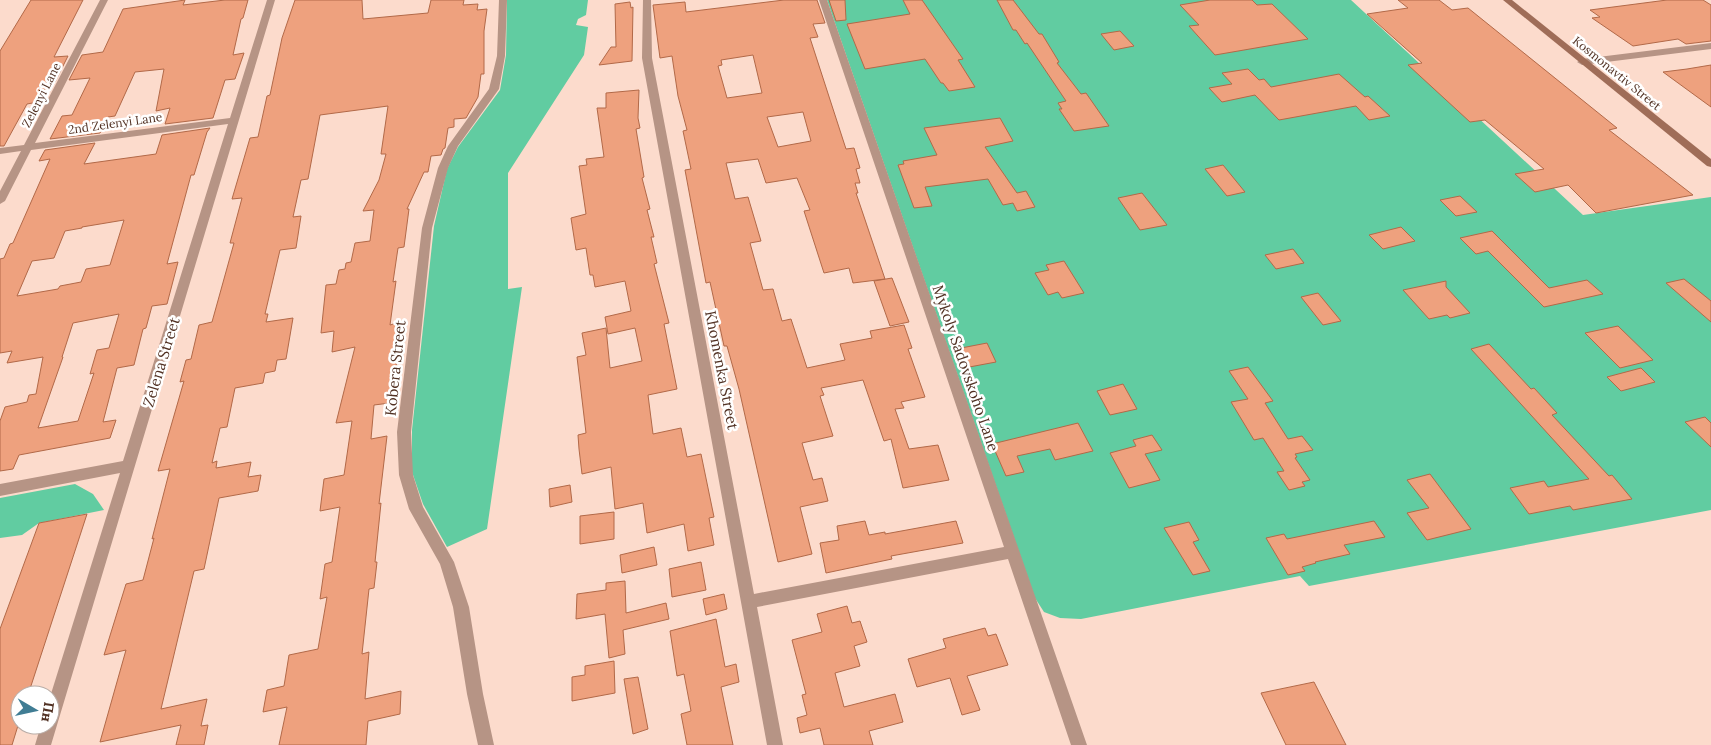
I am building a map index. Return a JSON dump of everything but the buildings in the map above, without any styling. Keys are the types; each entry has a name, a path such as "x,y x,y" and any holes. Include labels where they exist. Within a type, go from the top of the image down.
{"street":[{"name":"Zelenyi Lane","path":"0,201 104,0"},
{"name":"Zelena Street","path":"60,692 271,0"},
{"name":"Kobera Street","path":"486,745 475,694 462,607 447,562 416,509 406,475 404,432 427,228 443,168 453,146 494,89 501,56 503,0"},
{"name":"Khomenka Street","path":"647,0 647,58 775,745"},
{"name":"Mykoly Sadovskoho Lane","path":"823,0 1011,552 1079,745"},
{"name":"Kosmonavtiv Street","path":"1507,0 1711,164"},
{"path":"1582,62 1711,46"},
{"name":"2nd Zelenyi Lane","path":"0,151 234,120"},
{"path":"0,490 130,465"},
{"path":"748,602 1011,552"}],"green space":[{"path":"507,0 588,0 586,15 578,19 576,25 588,27 584,55 508,173 508,289 522,287 487,529 447,547 423,504 412,472 412,430 434,226 447,169 458,147 500,90 506,55"},
{"path":"827,0 1351,0 1583,215 1711,197 1711,510 1309,586 1300,576 1081,619 1060,618 1044,612 1035,598"},
{"path":"75,484 93,494 104,510 39,523 22,535 0,538 0,498"}]}
